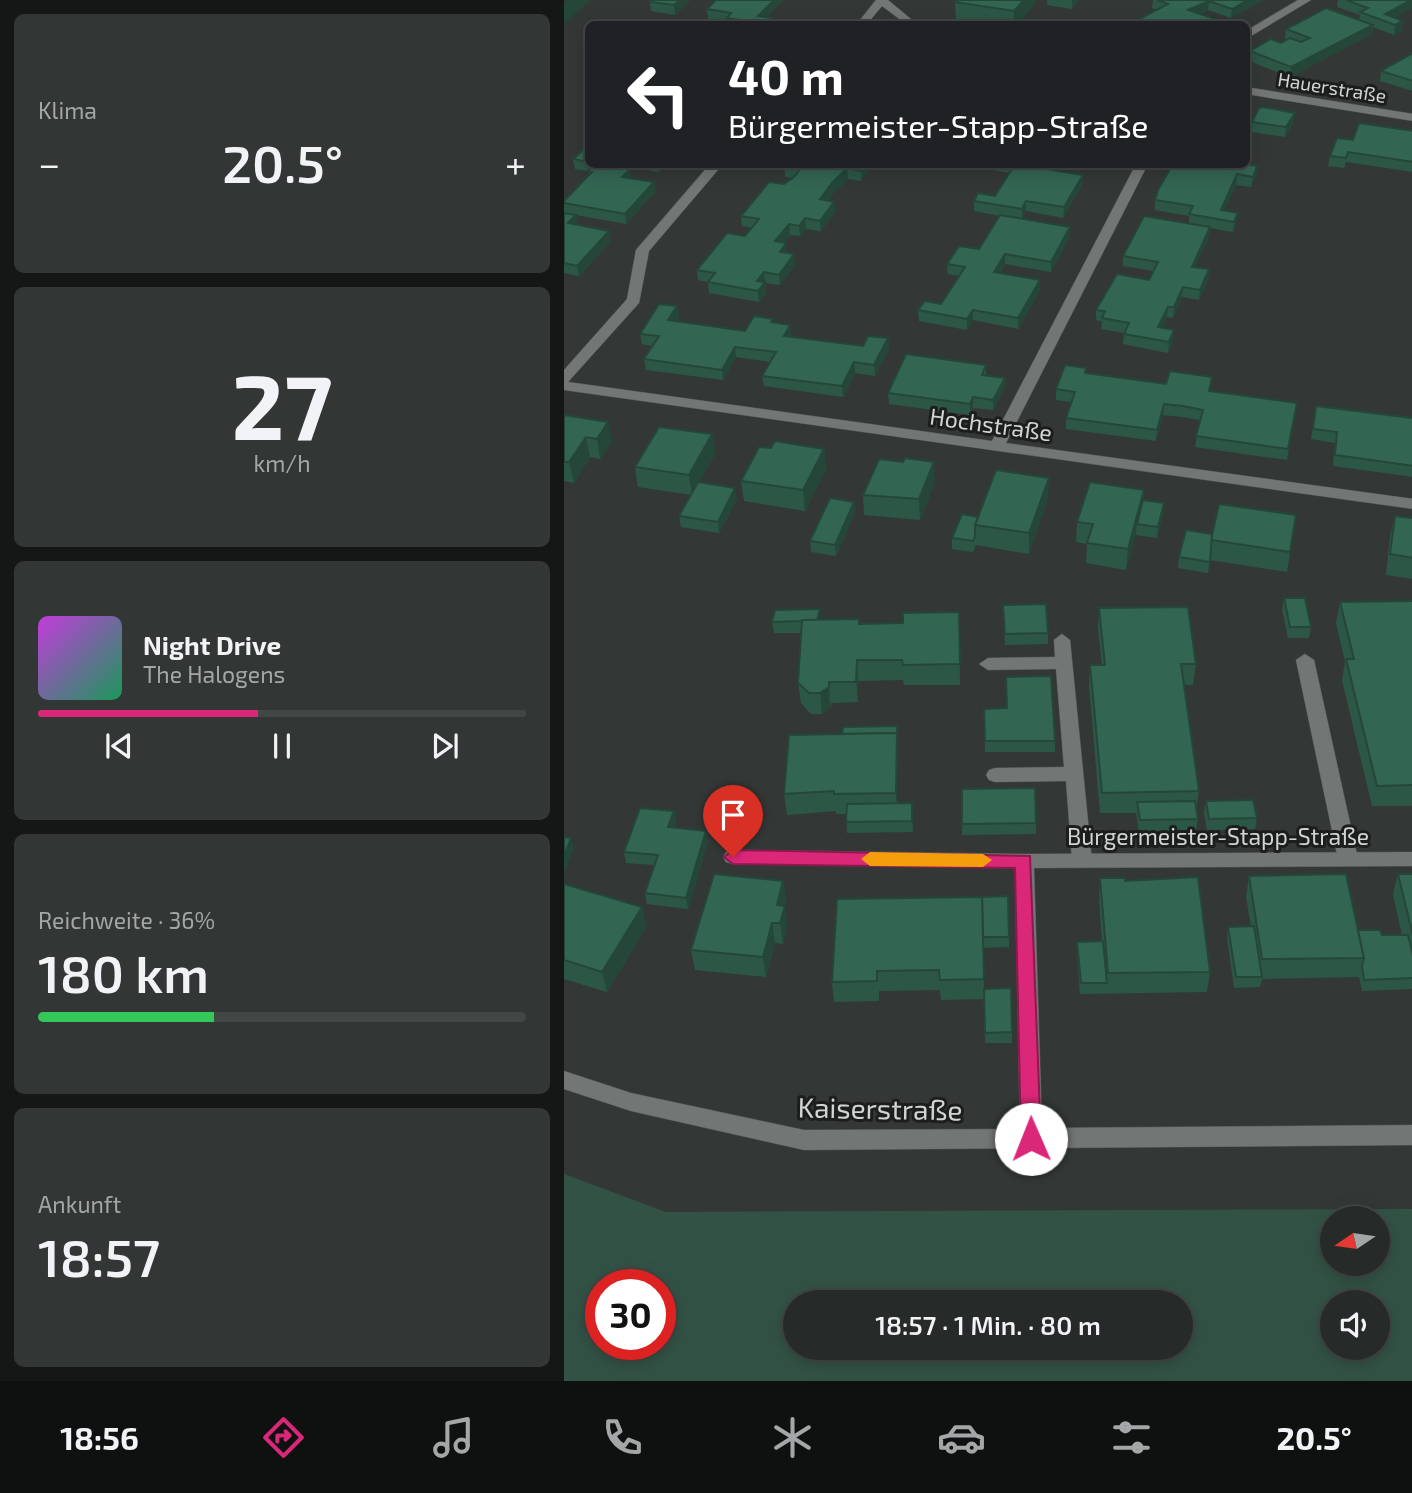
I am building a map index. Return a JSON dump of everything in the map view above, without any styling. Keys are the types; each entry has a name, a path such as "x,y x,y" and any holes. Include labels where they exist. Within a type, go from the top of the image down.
{"street":[{"path":"864,21 882,0 908,21"},
{"path":"1250,34 1306,0"},
{"name":"Hauerstraße","path":"1250,91 1413,118"},
{"path":"564,379 634,300 643,250 714,168"},
{"path":"996,448 1140,168"},
{"name":"Hochstraße","path":"564,386 1413,504"},
{"path":"1062,640 1082,861"},
{"path":"1305,660 1348,859"},
{"path":"988,664 1064,663"},
{"path":"995,775 1073,774"},
{"name":"Bürgermeister-Stapp-Straße","path":"733,857 1024,861 1413,859"},
{"path":"1024,861 1031,1139"},
{"name":"Kaiserstraße","path":"564,1080 632,1102 804,1140 1413,1135"}],"green space":[{"path":"564,1174 666,1212 1320,1209 1320,1276 1390,1276 1390,1209 1412,1209 1412,1381 564,1381"}],"building":[{"path":"680,0 674,5 650,2"},
{"path":"716,0 774,0 758,16 772,18 769,21 738,21 727,18 731,13 707,9"},
{"path":"1024,0 1014,11 955,2"},
{"path":"1157,0 1248,0 1232,9 1209,1 1188,10 1215,19 1211,21 1136,21 1168,4"},
{"path":"1346,0 1411,0 1385,14 1403,21 1395,25 1360,12 1368,8"},
{"path":"1326,8 1373,25 1291,67 1250,51 1271,39 1281,43 1290,38 1301,42 1310,38 1286,29"},
{"path":"1413,53 1413,81 1381,71"},
{"path":"1259,108 1295,113 1286,127 1252,122"},
{"path":"1359,123 1413,131 1413,162 1348,152 1346,158 1330,156 1337,138 1353,140"},
{"path":"584,149 585,149 585,161 573,159"},
{"path":"1257,166 1253,177 1237,174 1221,210 1238,213 1234,222 1189,214 1193,206 1155,200 1171,168"},
{"path":"591,168 630,169 622,177 654,182 625,214 564,203 592,172 588,171"},
{"path":"795,168 847,168 820,199 834,202 820,221 805,218 799,226 789,224 775,241 786,243 780,252 794,254 779,275 764,272 757,281 765,282 758,291 708,282 715,273 697,270 727,233 745,236 759,219 741,216 769,182 784,184 800,169"},
{"path":"1012,168 1039,168 1083,175 1064,207 1026,201 1022,209 974,201 978,193 995,196"},
{"path":"564,213 576,215 568,223 609,231 577,266 564,263"},
{"path":"1000,215 1070,227 1051,262 1005,254 994,272 1040,280 1018,318 973,310 967,319 918,310 925,301 941,304 965,267 947,264 959,246 979,249"},
{"path":"1144,216 1210,227 1192,267 1209,269 1200,290 1183,287 1174,307 1168,307 1158,327 1174,330 1169,342 1124,334 1129,323 1102,318 1105,311 1096,310 1117,274 1149,280 1158,262 1123,256"},
{"path":"659,304 677,306 668,320 745,331 754,316 790,325 784,336 863,346 868,336 888,338 874,365 854,362 842,386 762,376 776,352 735,347 722,370 644,359 659,336 640,334"},
{"path":"906,354 986,365 982,375 1005,378 993,400 973,397 970,404 888,393"},
{"path":"1065,365 1086,368 1085,373 1166,384 1170,371 1212,377 1209,391 1297,403 1288,449 1196,436 1203,410 1183,406 1164,404 1157,430 1066,418 1075,392 1056,389"},
{"path":"1316,406 1413,418 1413,466 1335,455 1337,432 1313,429"},
{"path":"564,415 608,422 597,439 586,437 569,462 564,462"},
{"path":"659,427 712,434 689,475 635,467"},
{"path":"775,441 824,449 803,490 741,481 759,447 771,448"},
{"path":"905,458 934,462 919,499 863,495 879,459 903,462"},
{"path":"996,470 1049,478 1029,533 975,525"},
{"path":"698,482 735,488 718,522 679,516"},
{"path":"1090,482 1144,490 1128,549 1087,543 1093,524 1077,522"},
{"path":"830,498 854,502 835,545 810,541"},
{"path":"1143,500 1164,503 1158,527 1137,524"},
{"path":"1219,504 1296,515 1290,552 1211,540"},
{"path":"962,514 978,517 973,541 952,538"},
{"path":"1395,516 1413,518 1413,558 1390,554"},
{"path":"1186,530 1212,534 1210,562 1179,557"},
{"path":"1284,598 1305,598 1311,627 1290,627"},
{"path":"1413,601 1413,785 1377,786 1346,659 1354,659 1340,602"},
{"path":"1046,604 1048,633 1005,634 1003,605"},
{"path":"1188,607 1196,664 1181,664 1199,791 1102,793 1090,665 1105,665 1099,608"},
{"path":"820,609 817,620 772,622 775,610"},
{"path":"959,612 960,664 903,665 902,660 857,660 856,682 829,682 829,687 820,693 809,693 798,683 802,620 859,619 859,624 903,623 903,613"},
{"path":"1051,676 1055,741 985,741 984,709 1007,708 1006,677"},
{"path":"897,726 897,733 842,734 843,727"},
{"path":"897,733 896,793 834,794 834,791 784,794 789,735"},
{"path":"1035,788 1036,823 962,824 962,789"},
{"path":"1253,800 1257,818 1209,819 1206,801"},
{"path":"1195,801 1198,819 1140,820 1137,802"},
{"path":"912,803 912,821 846,822 847,804"},
{"path":"640,808 674,811 668,827 706,831 686,898 645,893 658,855 624,852"},
{"path":"564,837 571,838 564,856"},
{"path":"714,874 783,881 777,905 785,906 780,923 772,923 763,957 691,950"},
{"path":"1346,874 1364,958 1262,959 1249,876"},
{"path":"1398,874 1413,874 1413,936"},
{"path":"1198,877 1210,972 1108,973 1100,878 1125,878 1125,881"},
{"path":"564,884 642,907 602,972 564,960"},
{"path":"1008,896 1009,937 983,937 982,897"},
{"path":"982,897 984,979 940,980 939,970 877,971 877,981 832,982 837,899"},
{"path":"1254,926 1262,977 1236,977 1228,927"},
{"path":"1358,930 1380,930 1382,935 1408,935 1413,956 1413,978 1364,980 1364,958"},
{"path":"1103,941 1107,983 1081,983 1077,942"},
{"path":"1011,988 1012,1032 985,1033 984,989"}],"slow traffic":[{"path":"870,859 983,860"}],"route":[{"path":"733,857 1024,861 1031,1139"}]}
